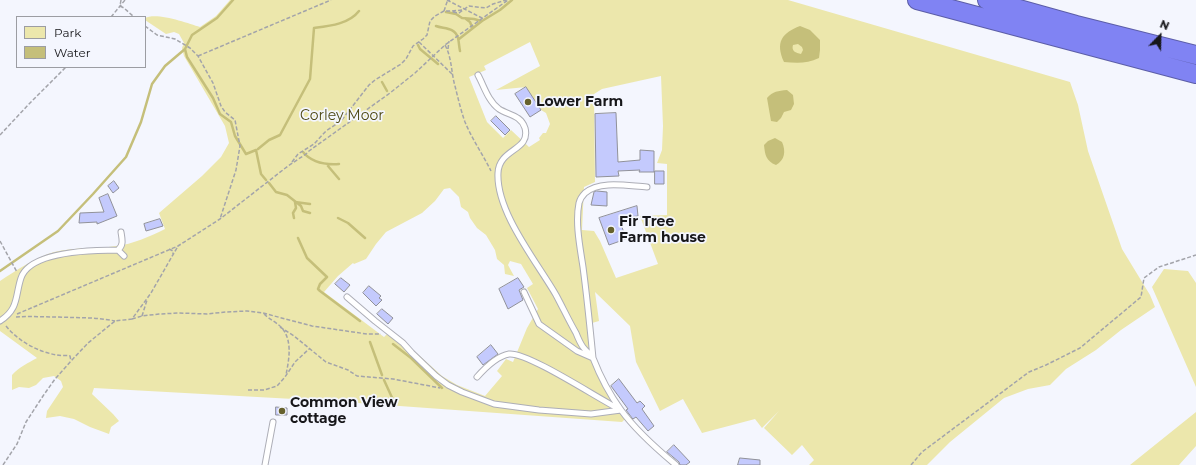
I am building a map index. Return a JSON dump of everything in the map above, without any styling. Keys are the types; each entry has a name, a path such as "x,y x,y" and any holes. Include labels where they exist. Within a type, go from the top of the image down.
{"highway":[{"path":"917,0 1196,74"},
{"path":"987,0 1076,25 1196,55"}],"lane":[{"path":"478,75 490,99 497,108 518,118 523,123 526,135 522,144 510,151 500,162 498,183 508,214 525,246 557,296 582,346 593,358"},
{"path":"647,187 621,185 594,187 581,197 578,218 593,358 598,370 621,410 662,453 676,465"},
{"path":"118,250 121,247 122,242 121,232"},
{"path":"3,320 13,308 17,299 24,271 30,266 46,258 61,254 118,250 122,252 124,256"},
{"path":"524,292 540,324 577,351 593,358"},
{"path":"347,297 374,321 403,343 436,376 448,385 462,392 494,404 540,410 591,414 621,410"},
{"path":"477,376 486,366 502,356 515,354 548,369 621,410"},
{"path":"265,465 273,422"}],"path":[{"path":"120,6 121,0"},
{"path":"112,16 125,0"},
{"path":"198,56 331,0"},
{"path":"444,11 448,0 481,18"},
{"path":"288,166 303,150 314,144 326,131 341,121 369,85 386,71 400,64 406,58 413,46 427,35 430,21 444,11 463,9 469,6 486,8 493,4 507,0"},
{"path":"3,320 178,246 220,218 288,166 390,93 415,73 449,41 471,27 481,18 507,0"},
{"path":"120,6 133,16"},
{"path":"146,27 157,35 175,38 190,48 198,56 213,83 221,106 225,112 235,120 240,146 236,170 220,218"},
{"path":"448,51 449,41"},
{"path":"419,42 453,76"},
{"path":"445,45 451,62 453,76 465,122 498,183"},
{"path":"0,135 65,68"},
{"path":"0,241 15,266"},
{"path":"132,319 147,299 178,246"},
{"path":"169,249 173,251 173,255"},
{"path":"911,465 922,452 1029,372 1080,348 1141,297 1144,278 1159,267 1196,255"},
{"path":"142,316 147,299"},
{"path":"3,320 35,316 101,318 115,321 142,316 179,313 207,314 247,311 262,313 312,326 379,335 383,334"},
{"path":"262,313 326,362 348,370 357,376 393,379 442,388"},
{"path":"3,320 10,332 26,343 49,354 70,356 78,354"},
{"path":"3,465 17,444 26,422 62,371 71,360 115,321"},
{"path":"280,327 288,337 289,360 285,377"},
{"path":"248,390 264,390 276,386 285,377 295,362 309,349"},
{"path":"70,356 71,360"}],"green space":[{"name":"Corley Moor","path":"230,0 788,0 1070,82 1078,105 1088,151 1122,249 1150,295 1155,307 1121,330 1096,350 1066,369 1050,385 1028,389 1004,398 950,442 927,465 809,465 814,460 802,445 792,455 764,428 779,411 762,428 755,419 702,433 683,399 660,411 636,362 630,326 595,292 599,321 592,323 593,348 596,363 610,391 627,417 622,422 330,401 94,388 92,394 119,421 111,427 109,434 74,419 60,416 46,418 47,411 63,387 61,381 54,376 43,378 36,385 29,388 19,387 12,390 12,375 21,367 37,358 0,331 0,281 33,261 54,252 69,249 108,247 129,244 165,229 159,213 202,176 221,157 229,143 225,126 184,56 182,48 184,43 179,34 174,32 166,34 146,21 146,18 150,16 164,17 200,27 216,16","holes":["530,42 540,66 496,90 526,87 541,110 546,113 550,124 546,133 543,133 539,138 540,140 529,147 511,130 503,138 487,122 469,77 486,70 484,66","661,76 663,126 662,150 657,163 667,164 667,215 640,216 658,264 616,278 594,231 582,230 584,187 595,182 594,94 602,89","450,188 459,197 461,207 468,212 477,228 486,235 495,250 497,259 504,265 505,274 514,276 508,265 510,261 521,264 533,284 527,288 538,309 527,328 513,362 506,359 497,371 502,376 485,396 457,385 442,376 391,330 384,337 324,292 338,276 353,263 354,264 366,259 386,232 422,213 435,201 444,189"]},
{"path":"1164,269 1188,271 1196,283 1196,387 1152,287"},
{"path":"1196,412 1196,446 1179,465 1130,465"}],"water":[{"path":"800,26 810,30 820,40 819,58 806,62 784,62 781,55 780,44 785,35","holes":["798,44 803,50 801,54 793,50 793,45"]},
{"path":"787,90 793,95 794,104 791,110 784,112 777,122 771,121 767,98 778,91"},
{"path":"775,138 782,142 784,149 783,158 776,165 770,162 767,157 764,145 768,141"}],"building":[{"name":"Lower Farm","path":"526,87 541,110 530,117 515,94"},
{"path":"616,113 618,162 640,160 640,150 654,151 654,172 639,172 640,170 618,171 619,176 596,177 595,114"},
{"name":"Lower Farm","path":"496,116 510,130 505,135 491,121"},
{"path":"655,171 664,171 664,184 655,184"},
{"path":"114,181 119,188 113,193 108,186"},
{"path":"594,192 607,192 607,206 591,205"},
{"path":"108,194 117,216 97,224 97,222 79,223 80,213 104,212 99,198"},
{"path":"637,206 638,216 619,218 626,239 609,245 599,218"},
{"path":"160,219 163,226 146,231 144,224"},
{"path":"341,278 350,285 344,292 335,284"},
{"path":"518,278 524,287 519,290 523,300 508,309 499,289"},
{"path":"369,286 381,296 379,298 382,300 376,306 363,293"},
{"path":"382,309 393,318 388,324 377,314"},
{"path":"491,345 498,354 483,365 477,357"},
{"path":"619,379 637,403 640,401 645,406 642,409 654,426 648,431 636,417 633,419 632,418 626,410 628,409 611,386"},
{"name":"Common View cottage","path":"276,407 287,408 287,415 276,415"},
{"path":"674,445 690,462 686,465 680,465 679,462 667,452"},
{"path":"740,458 760,460 760,465 738,465"}],"waterway":[{"path":"233,0 217,18 192,35 185,49 187,57 213,98 220,114 231,122 235,136 246,154 256,150 261,174 266,180"},
{"path":"459,39 512,0"},
{"path":"258,149 269,140 280,135 310,79 314,28 345,22 359,11"},
{"path":"446,12 456,14 462,18 481,21"},
{"path":"466,19 470,22 472,27 474,27"},
{"path":"436,26 452,30 457,34 460,51"},
{"path":"418,45 420,49 438,64"},
{"path":"0,271 58,231 126,157 141,122 152,84 165,66 185,49"},
{"path":"382,82 387,91"},
{"path":"303,152 310,159 315,161 329,164 339,164"},
{"path":"328,166 339,179"},
{"path":"269,183 276,192 287,195 301,206 303,211 310,213"},
{"path":"294,218 293,213 296,208 295,202 310,204"},
{"path":"338,218 348,223 365,238"},
{"path":"298,238 307,258 327,277 320,284 318,289 360,321"},
{"path":"370,342 382,375"},
{"path":"393,344 411,358 442,388"},
{"path":"384,380 394,402"}],"place":[{"name":"Lower Farm","path":"528,102"},
{"name":"Fir Tree Farm house","path":"611,230"},
{"name":"Common View cottage","path":"282,411"}]}
